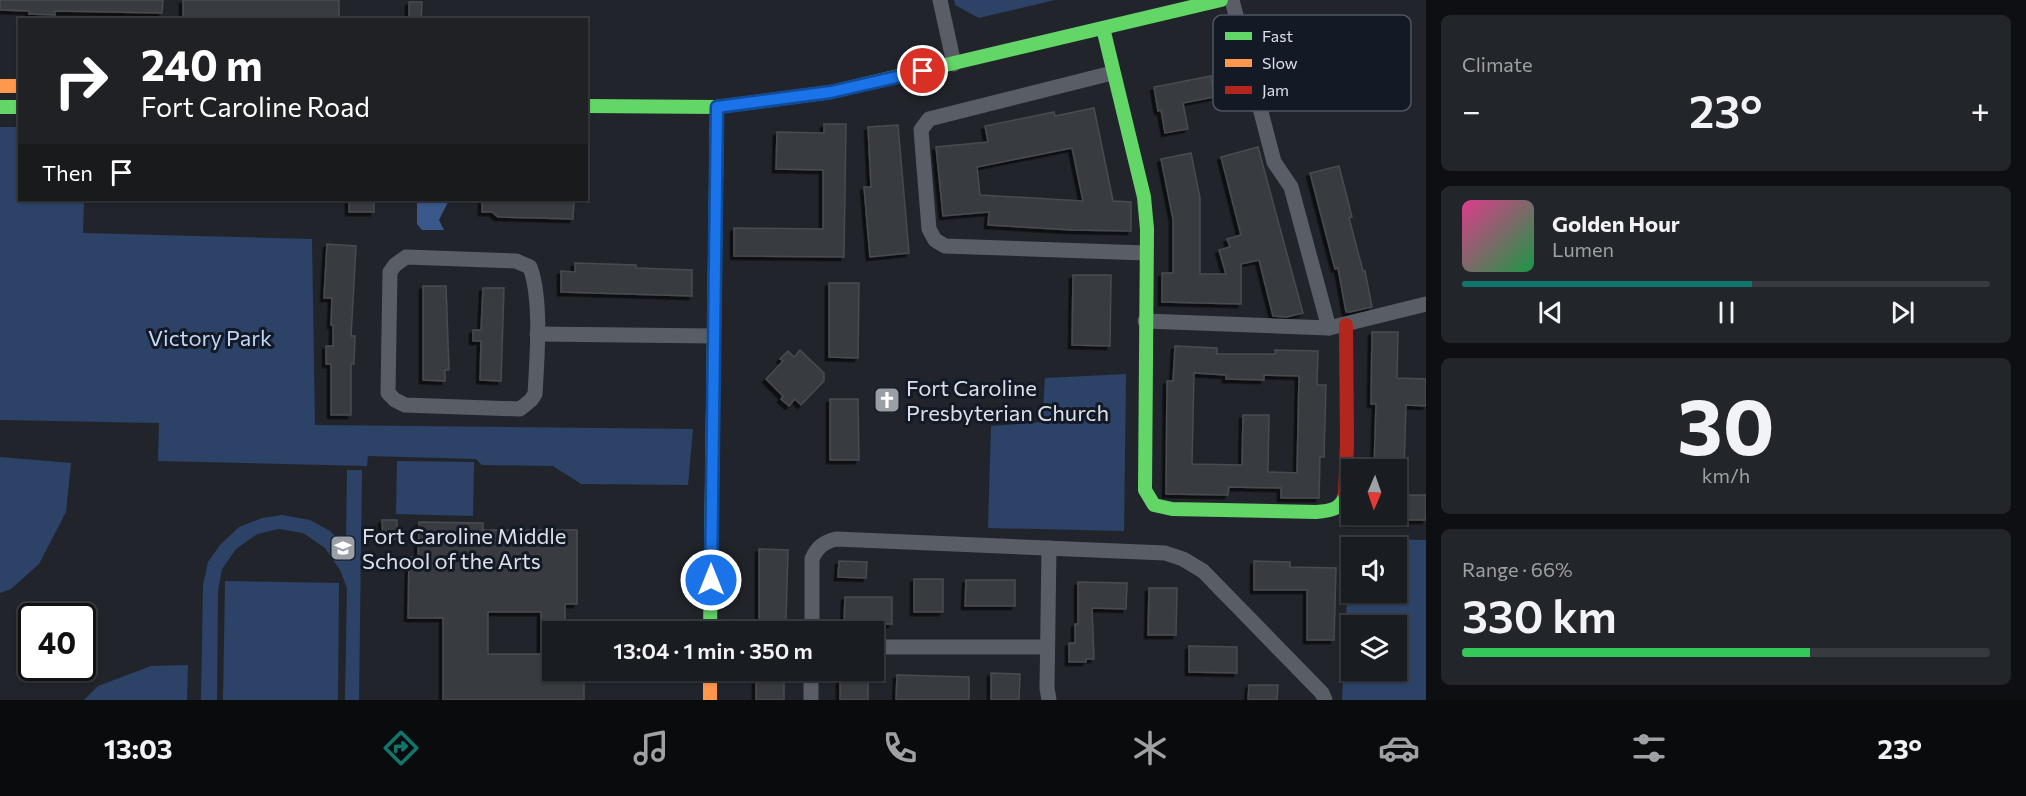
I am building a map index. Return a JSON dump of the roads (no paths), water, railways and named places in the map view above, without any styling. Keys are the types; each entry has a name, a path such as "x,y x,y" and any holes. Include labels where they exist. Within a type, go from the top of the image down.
{"street":[{"path":"939,0 954,64"},
{"path":"588,106 717,107 831,92 1221,0"},
{"path":"1232,0 1236,15"},
{"path":"1103,28 1144,197 1147,229 1145,490 1151,504 1157,508 1172,509 1329,511 1337,508 1345,498 1346,325"},
{"path":"1113,73 929,119 921,130 929,229 935,240 945,246 1146,253"},
{"path":"0,86 18,86"},
{"path":"0,107 18,107"},
{"path":"710,621 717,107"},
{"path":"1261,111 1274,162 1291,187 1329,328"},
{"path":"406,257 516,261 530,267 533,277 537,334 535,394 519,409 405,405 388,393 390,272 406,257"},
{"path":"1145,321 1329,328 1426,304"},
{"path":"537,334 713,336"},
{"path":"812,621 812,560 821,545 836,539 1165,553 1196,566 1285,654 1322,693 1325,700"},
{"path":"1049,548 1047,647 1049,700"},
{"path":"884,647 1047,647"},
{"path":"710,681 710,700"},
{"path":"811,681 811,700"}],"place":[{"name":"Fort Caroline Presbyterian Church","path":"887,400"},
{"name":"Fort Caroline Middle School of the Arts","path":"343,548"}],"park label":[{"name":"Victory Park","path":"210,337"}]}
